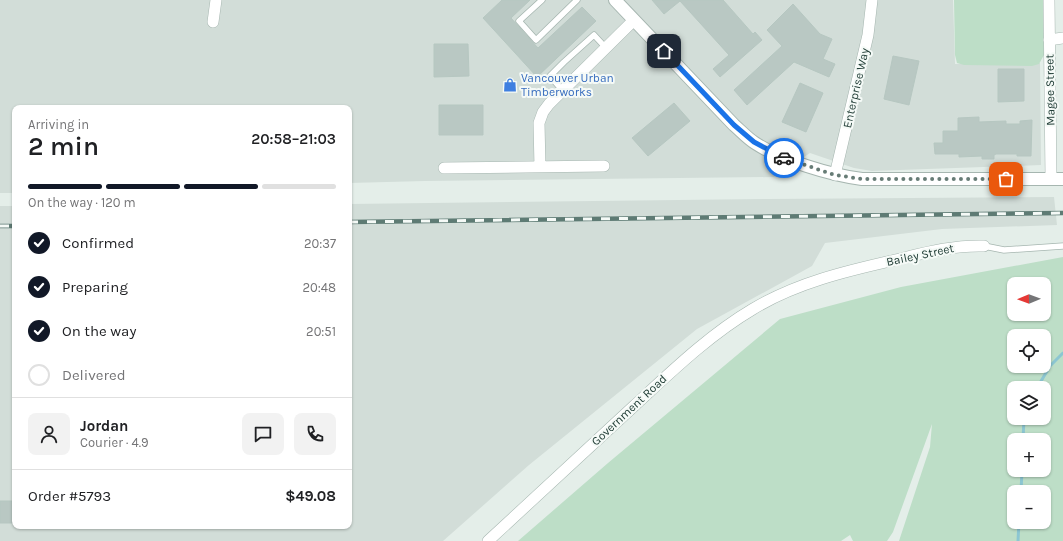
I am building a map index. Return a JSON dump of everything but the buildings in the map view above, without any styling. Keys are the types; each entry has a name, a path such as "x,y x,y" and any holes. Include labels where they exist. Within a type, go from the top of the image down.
{"street":[{"path":"213,22 216,0"},
{"path":"616,0 734,125 754,142 779,156 835,175 862,179 1057,179"},
{"name":"Enterprise Way","path":"835,175 868,35 872,0"},
{"name":"Magee Street","path":"1049,0 1049,40 1057,179"},
{"path":"540,167 539,123 543,112 634,20"},
{"path":"1049,40 1063,38"},
{"path":"444,168 604,166"},
{"name":"Bailey Street","path":"782,294 846,271 948,248 970,245 984,246"},
{"name":"Government Road","path":"488,541 685,359 752,309 782,294"}],"lane":[{"path":"542,0 519,21 536,40 577,0"},
{"path":"563,91 550,76 564,62 594,35 606,48"},
{"name":"Bailey Street","path":"984,246 1004,250 1063,246"}],"shaded area":[{"path":"0,0 953,0 955,64 1040,63 1041,165 872,171 854,168 810,153 774,177 352,183 352,105 12,105 12,193 0,193"},
{"path":"1054,197 1057,225 942,229 825,243 812,266 697,329 529,465 443,541 0,541 0,206 12,206 12,529 352,529 352,204"}],"green space":[{"path":"954,0 1043,0 1044,55 1039,64 1032,66 964,65 957,63 955,55"},
{"path":"1063,257 1063,541 899,541 930,447 932,424 893,532 887,541 853,541 850,535 841,541 518,541 608,463 780,319 901,287"}],"waterway":[{"path":"1041,381 1050,366 1063,353"},
{"path":"1023,433 1024,425"},
{"path":"1021,485 1022,477"},
{"path":"1018,541 1019,529"}],"railway":[{"path":"352,222 1063,213"},
{"path":"0,226 12,226"}],"way so far":[{"path":"784,158 835,175 851,178 1006,179"}],"place":[{"name":"Vancouver Urban Timberworks","path":"510,85"}],"route":[{"path":"664,51 734,125 754,142 784,158"}]}
